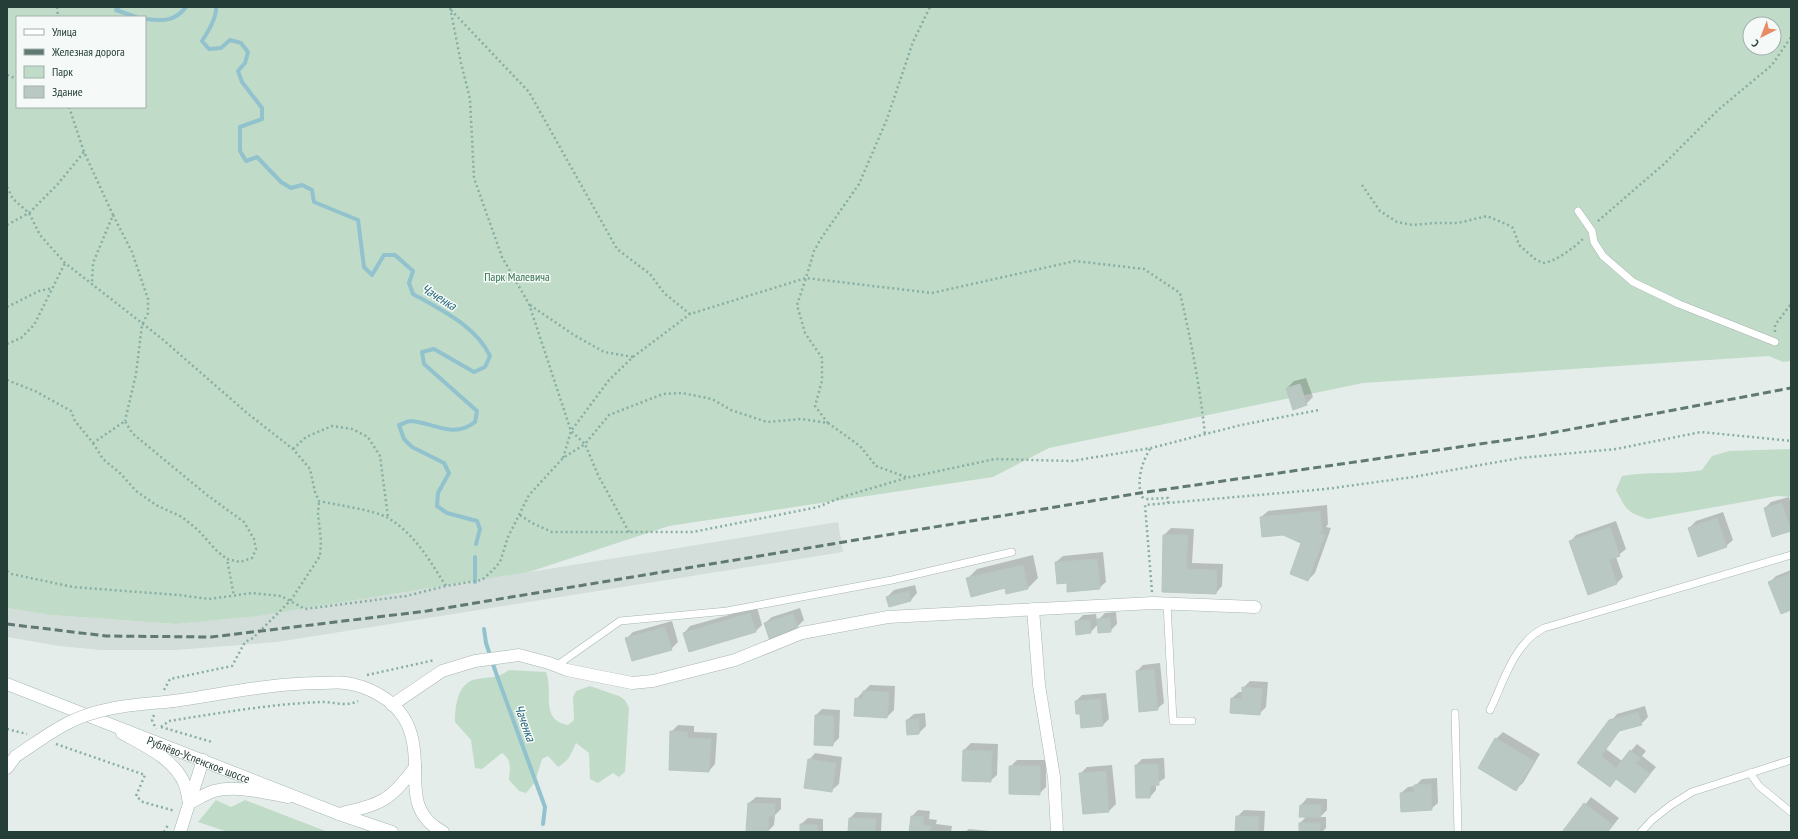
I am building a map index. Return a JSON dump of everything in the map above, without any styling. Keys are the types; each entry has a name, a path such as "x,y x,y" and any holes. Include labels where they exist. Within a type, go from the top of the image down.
{"street":[{"path":"392,705 442,671 475,661 519,655 567,670 632,683 653,681 735,660 802,634 888,617 1153,603 1255,607"},
{"path":"1033,609 1039,685 1054,777 1057,832"},
{"path":"7,768 16,756 58,728 89,714 118,707 174,701 292,683 346,683 372,691 392,705 404,717 414,748 415,788 420,809 425,819 435,828 443,832"},
{"name":"Рублёво-Успенское шоссе","path":"7,684 339,814 392,832"},
{"path":"102,722 153,751 170,763 180,775 185,786 189,804"},
{"path":"180,832 203,760"},
{"path":"339,814 372,806 387,798 398,790 415,767"},
{"path":"189,804 216,790 235,789 299,798"}],"lane":[{"path":"1578,211 1592,231 1594,242 1603,256 1633,282 1679,304 1775,342"},
{"path":"556,666 620,621 727,611 892,580 1012,552"},
{"path":"1490,710 1522,645 1534,633 1544,628 1791,555"},
{"path":"1167,603 1173,721 1192,721"},
{"path":"1455,713 1458,832"},
{"path":"1641,832 1652,820 1670,805 1692,792 1791,760"},
{"path":"1750,773 1759,786 1791,812"}],"path":[{"path":"906,478 876,466 860,446 828,423 815,406 822,380 822,358 805,333 797,305 814,251 859,184 887,119 913,42 930,7"},
{"path":"451,8 530,92 617,249 650,274 664,293 690,314"},
{"path":"451,8 461,63 470,99 474,178 502,257 529,304 571,431 585,444 598,475 629,532"},
{"path":"1362,185 1380,211 1397,222 1412,225 1458,223 1487,216 1513,228 1519,245 1535,259 1543,264 1549,262 1574,247 1592,231 1599,220 1664,164 1718,110 1772,64 1791,37"},
{"path":"7,380 35,391 71,411 75,421 93,443 103,459 121,474 136,491 156,505 182,517 198,530 217,551 227,559 240,562 252,558 256,549 254,539 244,522 207,495 132,433 126,421 136,374 142,325 148,313 148,298 132,252 84,152 69,108"},
{"path":"7,225 29,213 57,185 84,152"},
{"path":"7,187 13,199 29,213 40,235 65,263 142,325 161,338 247,414 293,449 310,468 315,492 319,501 318,514 321,541 320,556 291,600 253,638 245,642 232,666 170,679 162,693"},
{"path":"92,284 93,263 113,215"},
{"path":"563,458 571,431 609,380 633,357 690,314 806,278 932,294 1076,262 1144,269 1180,293 1193,348 1202,405 1205,436"},
{"path":"7,344 21,338 34,326 65,263"},
{"path":"7,307 39,291 53,288"},
{"path":"529,304 574,335 604,352 633,357"},
{"path":"1775,342 1775,325 1791,304"},
{"path":"7,571 12,574 73,587 179,595 208,599 252,593 281,596 291,600 305,609 406,596 432,588 482,580 500,562 508,537 529,494 563,458 585,444 609,415 663,394 682,393 712,400 732,410 767,422 801,419 828,423"},
{"path":"520,515 532,523 552,532 693,532 818,507 842,497 906,478 995,459 1072,461 1151,448 1205,436 1241,425 1319,410"},
{"path":"93,443 126,421"},
{"path":"293,449 306,437 332,426 352,429 368,437 380,456 388,517"},
{"path":"1153,603 1145,505 1326,489 1413,477 1520,458 1616,449 1701,432 1791,441"},
{"path":"1151,448 1144,459 1139,480 1140,494 1142,497 1147,499 1168,498 1168,503"},
{"path":"319,501 388,517 413,537 446,586"},
{"path":"227,559 234,596"},
{"path":"367,675 436,660"},
{"path":"212,742 161,727 169,720 248,709 323,702 352,704 358,701"},
{"path":"154,714 152,720 159,735"},
{"path":"7,728 31,735"},
{"path":"52,742 145,775 136,796 143,802 177,811"}],"shaded area":[{"path":"838,522 843,552 277,642 176,650 101,650 59,646 7,637 7,608 51,615 176,624 257,616"}],"green space":[{"name":"Парк Малевича","path":"7,7 1791,7 1791,361 1783,362 1769,356 1363,383 1049,448 993,477 669,526 529,572 258,616 176,624 51,615 7,608"},
{"path":"1791,449 1791,497 1777,496 1648,519 1631,512 1622,502 1616,490 1622,476 1702,470 1712,456 1729,451"},
{"path":"509,670 546,672 549,688 550,711 553,717 559,722 568,725 574,720 573,697 576,691 590,686 619,696 625,700 629,708 625,772 619,777 613,773 598,783 590,779 589,753 576,743 567,760 558,767 548,756 542,759 535,782 526,793 519,791 509,780 509,761 502,753 482,769 475,768 471,740 455,722 458,696 465,685 470,681 497,676"},
{"path":"216,800 231,807 245,800 328,832 228,832 198,822"}],"building":[{"path":"1300,384 1307,405 1293,410 1286,388"},
{"path":"1782,503 1791,531 1772,537 1764,508"},
{"path":"1320,511 1322,532 1318,532 1325,535 1308,581 1290,574 1301,543 1283,535 1262,537 1260,517"},
{"path":"1717,518 1727,547 1698,557 1688,528"},
{"path":"1610,527 1620,556 1609,560 1617,584 1588,595 1569,541"},
{"path":"1163,535 1188,535 1186,569 1217,570 1216,594 1162,592"},
{"path":"1097,559 1100,589 1067,592 1067,583 1057,584 1055,562"},
{"path":"1023,565 1028,589 1006,594 1005,588 971,597 966,578"},
{"path":"1791,573 1791,610 1781,614 1768,582"},
{"path":"909,591 911,601 889,607 886,597"},
{"path":"750,613 756,632 689,652 683,633"},
{"path":"793,614 798,627 790,630 791,634 770,641 764,623"},
{"path":"1110,618 1111,632 1098,633 1097,619"},
{"path":"1090,620 1091,633 1076,635 1075,621"},
{"path":"665,627 672,650 632,661 625,638"},
{"path":"1154,669 1158,710 1139,712 1136,671"},
{"path":"1242,687 1262,689 1260,715 1230,713 1231,698 1242,699"},
{"path":"863,691 889,692 887,718 854,716 855,698 863,699"},
{"path":"1100,699 1103,726 1081,728 1080,714 1076,714 1075,701"},
{"path":"1638,712 1642,725 1619,731 1601,756 1616,768 1630,750 1640,758 1636,763 1650,774 1635,793 1616,779 1610,787 1577,763 1609,720"},
{"path":"815,715 834,716 833,746 814,745"},
{"path":"919,719 919,734 907,735 906,720"},
{"path":"670,731 688,732 687,738 711,739 709,772 669,770"},
{"path":"1495,738 1534,761 1516,791 1478,768"},
{"path":"963,750 992,751 991,782 962,781"},
{"path":"808,759 836,763 832,792 804,788"},
{"path":"1158,764 1159,785 1150,786 1150,798 1136,798 1135,765"},
{"path":"1009,766 1040,766 1040,795 1009,794"},
{"path":"1106,771 1109,812 1083,814 1079,773"},
{"path":"1431,784 1432,810 1401,812 1400,793 1414,792 1414,785"},
{"path":"748,803 775,804 774,817 769,816 768,832 746,831"},
{"path":"1584,803 1613,825 1607,832 1562,832"},
{"path":"1300,805 1321,805 1320,818 1299,817"},
{"path":"911,816 924,817 923,825 931,826 930,832 909,832"},
{"path":"1236,816 1259,817 1258,832 1235,832"},
{"path":"849,818 876,819 875,832 848,832"},
{"path":"1299,823 1320,823 1320,832 1299,832"},
{"path":"800,824 817,825 817,832 800,832"}],"waterway":[{"name":"Чаченка","path":"119,7 116,10 133,16"},
{"name":"Чаченка","path":"146,19 163,20 173,18 182,12 186,7"},
{"name":"Чаченка","path":"216,7 214,20 202,41 209,49 221,48 230,40 241,43 248,52 245,63 238,71 242,82 262,108 262,119 240,127 240,151 246,161 257,157 281,182 291,188 302,185 312,190 314,202 358,220 364,267 372,275 384,255 395,255 413,271 409,283 413,294 467,327 484,345 490,356 485,367 474,372 434,349 422,352 424,364 477,411 475,422 467,427 451,430 411,421 399,425 404,439 412,447 444,463 449,473 438,493 437,506 447,513 477,521 480,529 476,544"},
{"name":"Чаченка","path":"475,557 475,582"},
{"name":"Чаченка","path":"484,629 486,643 496,673 545,807 543,824"}],"railway":[{"path":"7,624 106,636 211,637 427,611 1140,493 1535,436 1791,388"}]}
